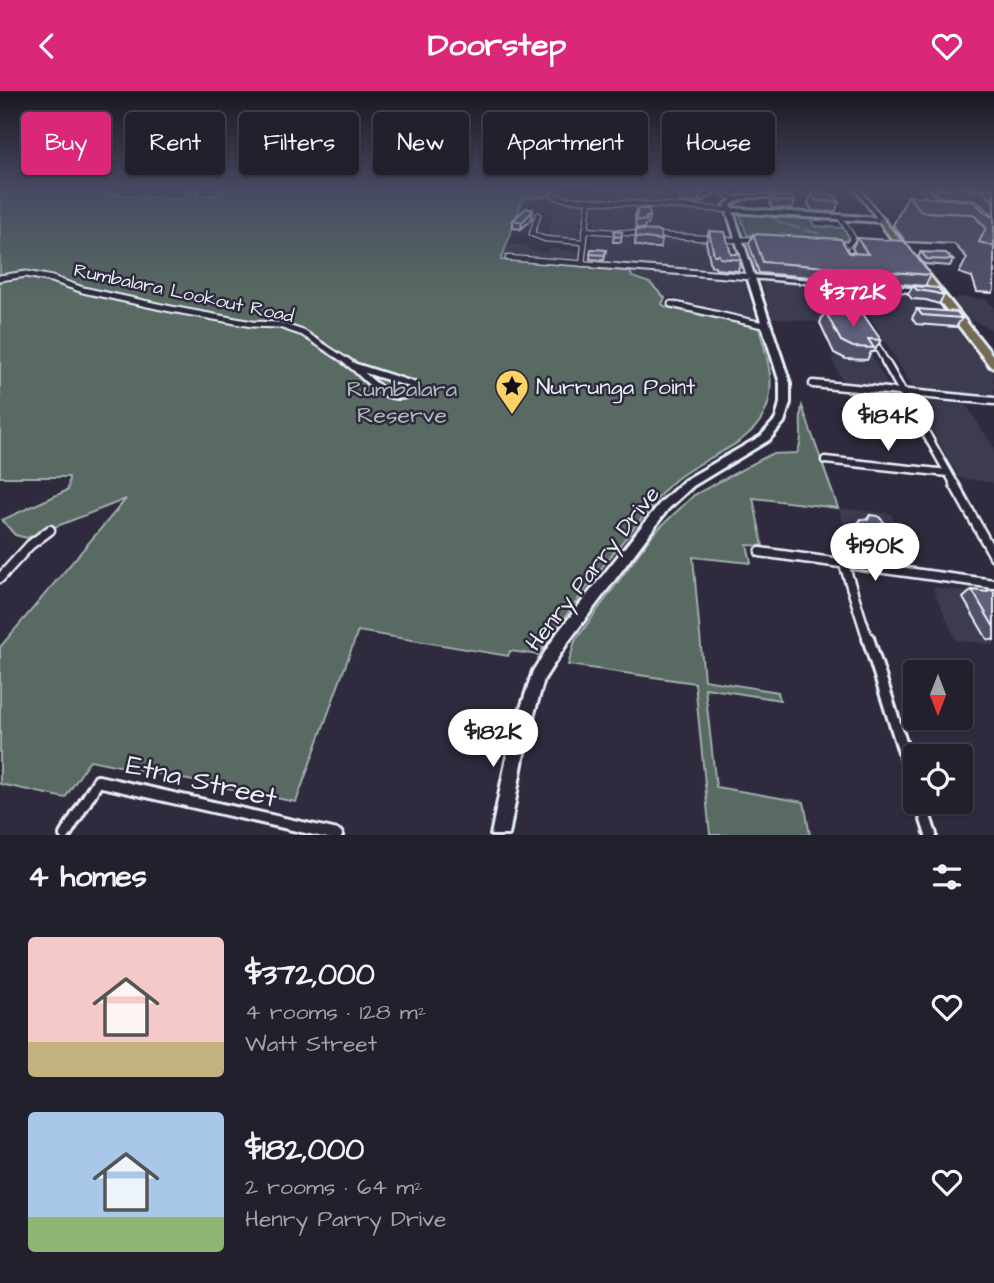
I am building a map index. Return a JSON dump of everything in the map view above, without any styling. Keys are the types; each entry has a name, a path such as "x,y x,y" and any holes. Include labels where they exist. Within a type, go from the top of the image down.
{"main road":[{"name":"Henry Parry Drive","path":"500,835 526,713 538,676 563,637 664,506 689,483 765,438 781,420 785,403 785,383 734,224"},
{"path":"889,224 994,364"}],"street":[{"path":"535,224 532,234 545,239 584,242"},
{"path":"582,264 587,224"},
{"path":"828,244 848,245 853,238 843,224"},
{"path":"586,230 763,239"},
{"path":"508,258 938,292"},
{"name":"Rumbalara Lookout Road","path":"0,278 26,274 52,279 83,290 171,309 252,324 279,325 303,333 353,366 382,393 399,397 413,392 413,384 353,366"},
{"path":"841,284 904,393 961,501 974,516 994,556"},
{"path":"671,304 767,326"},
{"path":"813,384 994,401"},
{"path":"825,460 948,473"},
{"path":"0,578 30,545 51,530"},
{"path":"760,552 994,584"},
{"path":"844,564 903,749"},
{"name":"Etna Street","path":"65,835 98,781 337,835"},
{"path":"924,814 931,835"}],"shaded area":[{"path":"550,224 581,224 578,239 547,236"},
{"path":"593,224 725,224 729,237 593,227"},
{"path":"593,233 733,243 743,272 588,261"},
{"path":"507,244 529,246 528,250 548,253 549,249 578,251 577,259 503,255"},
{"path":"624,270 744,280 757,321 691,307 672,297 665,298 649,283 632,277"},
{"path":"761,281 836,287 889,387 843,383 831,357 836,357 819,322 772,318"},
{"path":"853,289 932,295 994,373 994,397 913,388"},
{"path":"952,299 986,299 994,308 994,330 968,319"},
{"path":"858,394 897,397 915,430 873,426"},
{"path":"915,400 966,405 994,447 994,483 959,478"},
{"path":"838,508 891,514 913,566 856,558"},
{"path":"932,587 994,595 994,645 956,640"}],"green space":[{"name":"Rumbalara Reserve","path":"0,224 514,224 501,260 624,270 631,273 632,277 650,283 665,298 662,304 666,307 759,328 770,375 771,386 766,410 752,431 683,474 664,491 599,571 538,655 510,651 508,656 358,631 296,802 90,760 65,798 0,784 0,647 126,499 27,538 15,535 2,520 68,490 69,477 0,477"},
{"path":"743,224 814,224 845,228 852,238 841,242 747,235"},
{"path":"802,406 838,508 753,498 763,546 747,545 751,563 693,557 704,680 778,692 780,700 705,688 716,787 804,802 810,835 710,835 695,683 568,665 575,641 653,534 694,495 771,454 797,453 801,441"}],"building":[{"path":"982,224 994,224 994,248 979,242 986,228"},
{"path":"636,230 660,231 662,240 636,237"},
{"path":"614,231 622,232 622,236 614,237"},
{"path":"709,231 725,232 731,254 740,254 741,260 714,255"},
{"path":"753,234 841,239 849,253 868,254 857,238 904,241 931,275 763,262"},
{"path":"591,249 606,250 605,255 590,254"},
{"path":"921,252 946,253 953,260 927,259"},
{"path":"822,279 839,279 847,294 828,292"},
{"path":"913,286 938,288 944,295 917,290"},
{"path":"917,309 957,312 962,318 922,315"},
{"path":"825,311 863,314 881,340 868,339 874,348 853,347 841,341"},
{"path":"870,515 878,516 884,522 882,527 889,533 886,537 893,544 891,549 874,547 862,534 864,529 859,524 861,519 868,520"},
{"path":"990,589 994,592 994,627 972,590 987,592"}],"waterway":[{"path":"783,224 799,228"},
{"path":"805,230 818,233"}],"place":[{"name":"Nurrunga Point","path":"512,416"}]}
